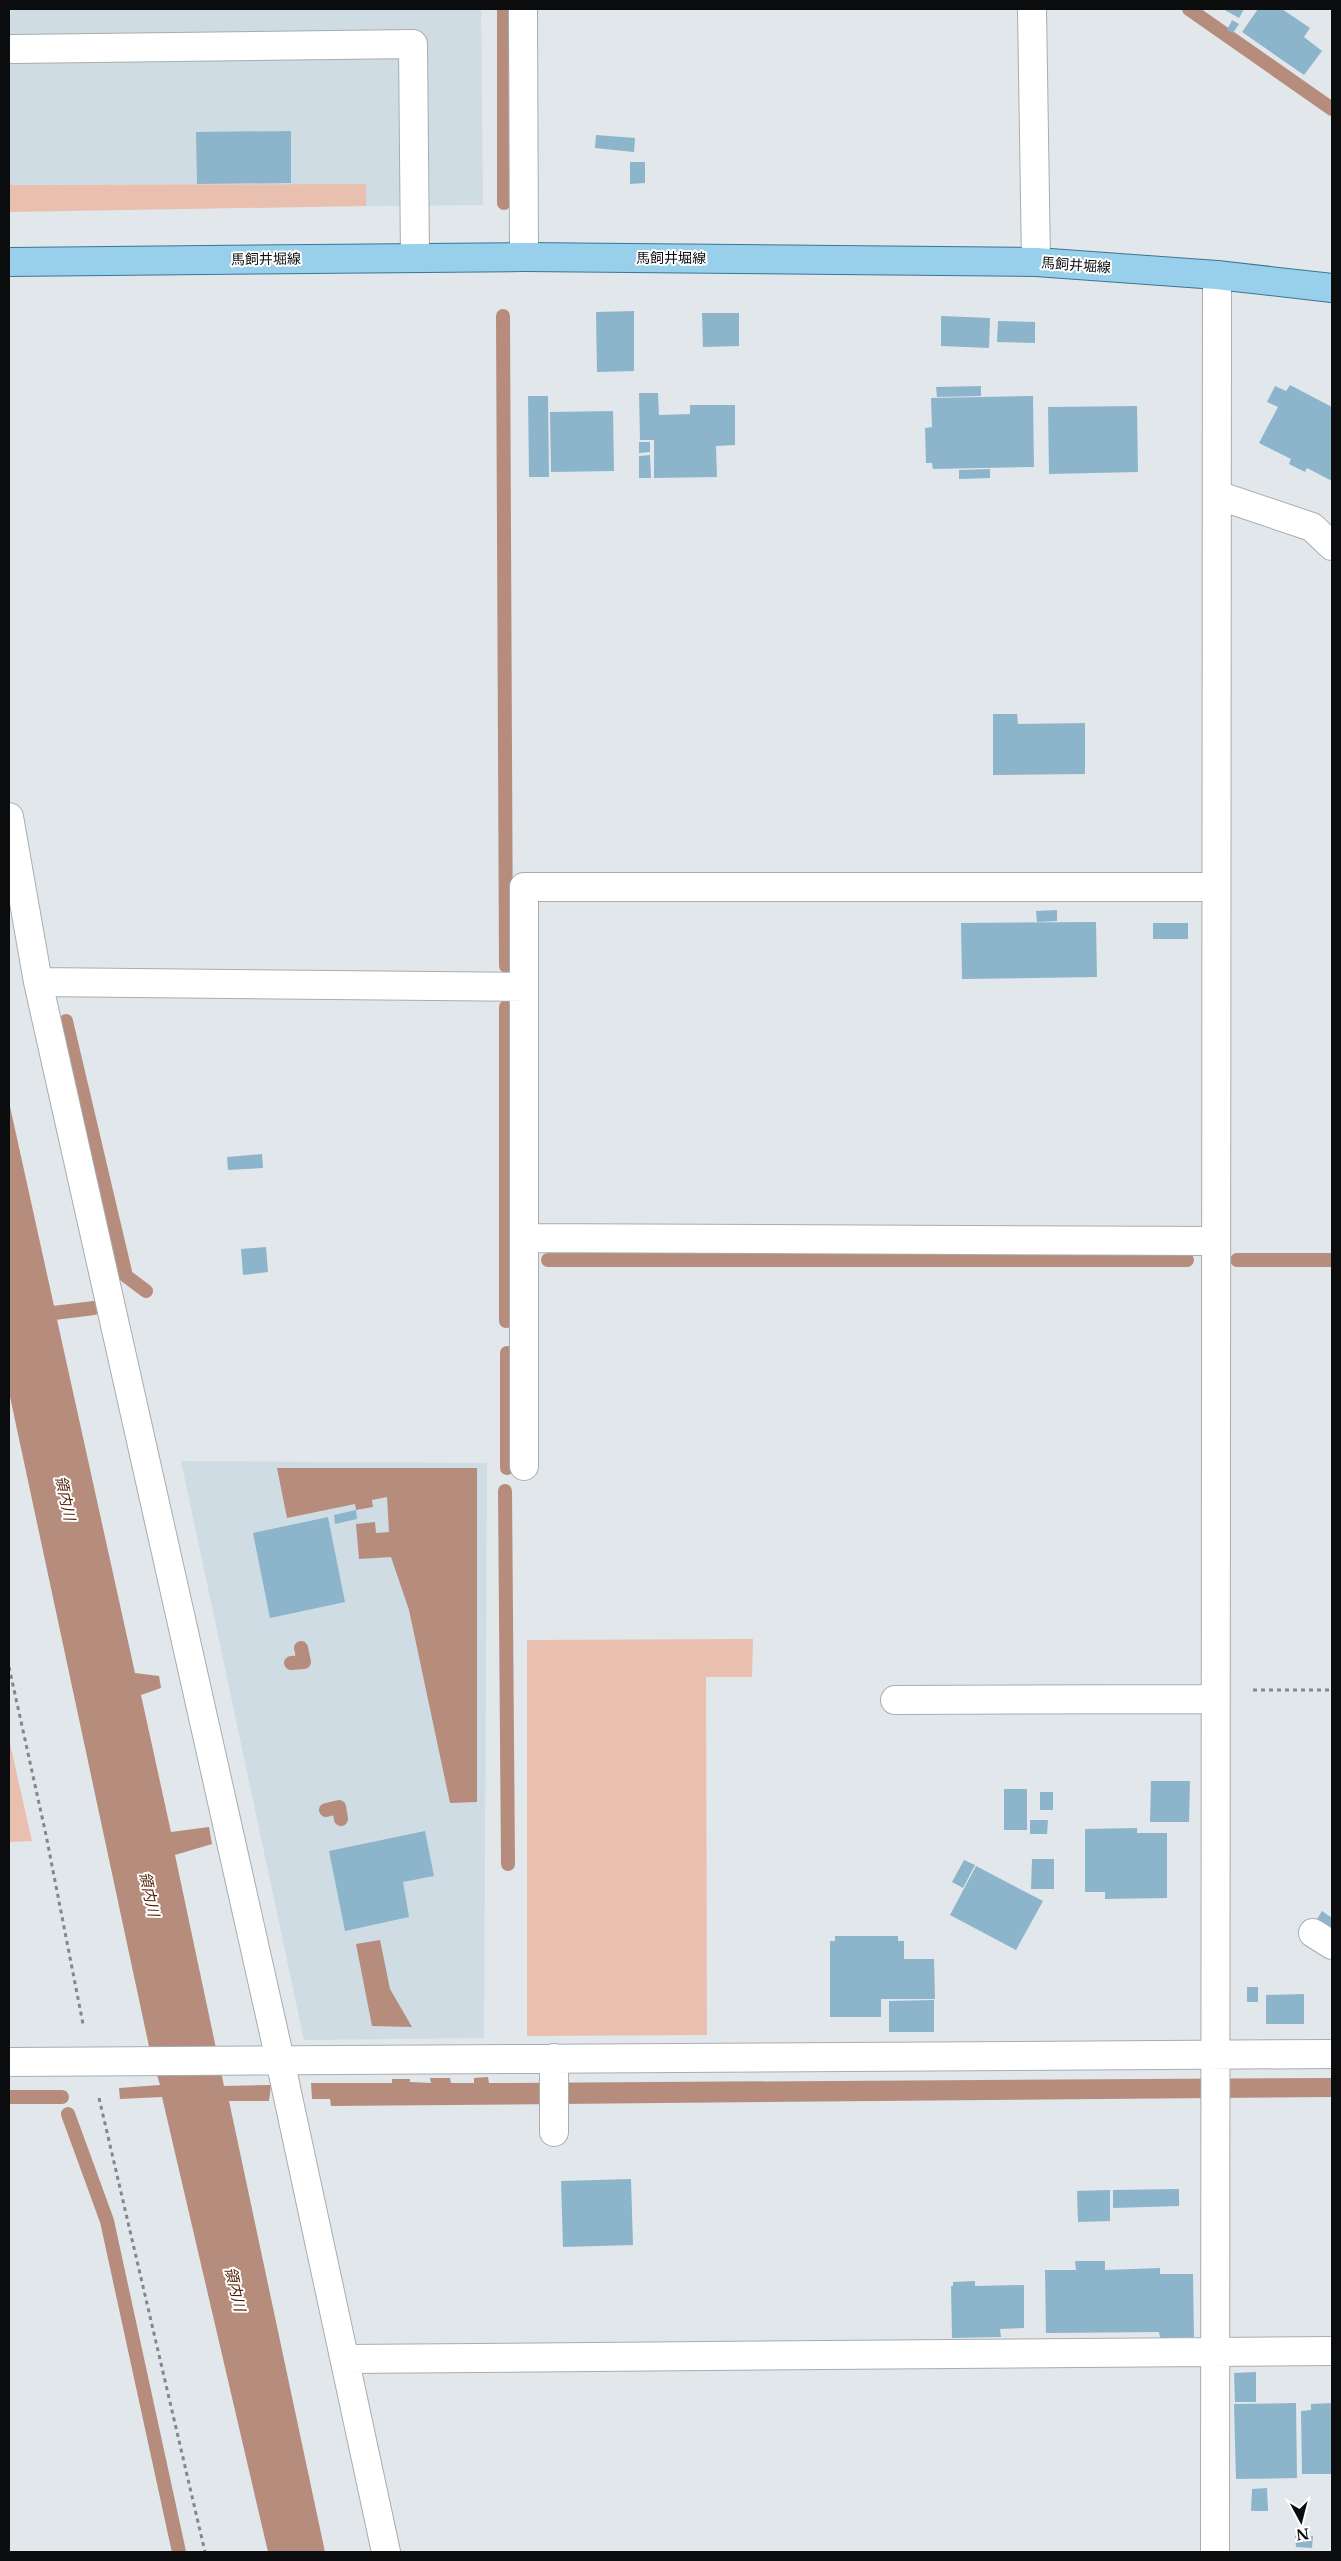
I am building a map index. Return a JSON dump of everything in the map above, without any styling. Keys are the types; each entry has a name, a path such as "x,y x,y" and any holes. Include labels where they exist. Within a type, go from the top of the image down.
{"main road":[{"name":"馬飼井堀線","path":"9,262 524,257 1036,262 1217,275 1332,288"}],"street":[{"path":"523,9 524,257"},
{"path":"1032,9 1036,262"},
{"path":"13,50 413,44 415,258"},
{"path":"1215,2552 1217,275"},
{"path":"1217,495 1312,527 1332,546"},
{"path":"9,817 38,982 345,2359 386,2552"},
{"path":"524,1466 524,887 1216,887"},
{"path":"38,982 524,987"},
{"path":"524,1238 1216,1241"},
{"path":"895,1700 1215,1695"},
{"path":"9,2062 277,2060 554,2066 1214,2060 1332,2054"},
{"path":"554,2066 554,2132"},
{"path":"345,2359 1332,2351"}],"path":[{"path":"9,1667 205,2552"},
{"path":"1215,1695 1332,1690"}],"shaded area":[{"path":"9,9 481,9 483,205 366,206 366,184 9,185"},
{"path":"366,184 366,206 9,212 9,185"},
{"path":"181,1461 487,1463 484,2038 304,2040"},
{"path":"753,1639 752,1677 706,1677 707,2035 527,2036 527,1640"},
{"path":"9,1739 32,1841 9,1842"}],"water":[{"name":"領内川","path":"9,1102 135,1673 159,1676 161,1688 141,1695 171,1832 209,1827 212,1844 175,1855 224,2086 271,2085 269,2101 229,2101 325,2552 268,2552 162,2097 120,2099 119,2088 160,2085 150,2051 9,1392"},
{"path":"277,1468 477,1468 477,1802 450,1803 409,1610 391,1557 359,1559 356,1524 375,1522 376,1533 389,1532 387,1497 372,1500 373,1507 356,1510 355,1504 287,1518"},
{"path":"380,1940 390,1989 412,2027 372,2026 356,1944"},
{"path":"488,2077 489,2083 1332,2078 1332,2097 331,2106 330,2099 312,2099 311,2083 392,2083 392,2079 410,2079 410,2082 431,2083 430,2078 450,2078 451,2083 474,2083 474,2078"}],"building":[{"path":"1223,9 1244,9 1239,18"},
{"path":"1258,9 1282,9 1310,28 1304,37 1322,51 1304,75 1242,32"},
{"path":"1232,20 1239,24 1233,33 1227,30"},
{"path":"291,131 291,183 197,184 196,132"},
{"path":"596,135 635,138 634,152 595,148"},
{"path":"630,162 645,162 645,183 630,184"},
{"path":"634,311 634,371 597,372 596,312"},
{"path":"702,313 739,313 739,346 703,347"},
{"path":"941,316 990,318 989,348 941,346"},
{"path":"998,321 1035,322 1035,343 997,342"},
{"path":"1290,385 1332,407 1332,481 1307,468 1305,472 1289,464 1291,459 1259,443 1278,407 1267,402 1275,386 1286,391"},
{"path":"981,386 981,396 937,397 936,387"},
{"path":"639,393 658,393 659,415 690,414 690,405 735,405 735,445 716,446 717,477 654,478 654,440 640,440"},
{"path":"528,396 548,396 549,477 529,477"},
{"path":"1033,396 1034,467 933,469 932,463 926,463 925,428 932,427 931,398"},
{"path":"1137,406 1138,472 1049,474 1048,407"},
{"path":"613,411 614,471 551,472 550,412"},
{"path":"639,442 650,442 650,452 639,453"},
{"path":"650,455 651,478 639,478 639,456"},
{"path":"990,469 990,478 959,479 959,470"},
{"path":"993,714 1017,714 1018,724 1085,723 1085,774 993,775"},
{"path":"1057,910 1057,921 1037,922 1036,911"},
{"path":"1096,922 1097,977 962,979 961,923"},
{"path":"1153,923 1188,923 1188,939 1153,939"},
{"path":"262,1154 263,1168 228,1170 227,1157"},
{"path":"266,1247 268,1272 243,1275 241,1249"},
{"path":"356,1510 357,1519 335,1524 334,1515"},
{"path":"328,1517 345,1602 270,1618 253,1533"},
{"path":"1151,1781 1190,1781 1189,1822 1150,1822"},
{"path":"1004,1789 1027,1789 1027,1830 1004,1830"},
{"path":"1040,1792 1053,1792 1053,1810 1040,1810"},
{"path":"1030,1820 1048,1820 1047,1834 1030,1834"},
{"path":"1137,1828 1137,1833 1167,1833 1167,1898 1105,1899 1105,1892 1085,1892 1085,1829"},
{"path":"425,1831 434,1876 403,1882 409,1917 345,1931 329,1851"},
{"path":"1032,1859 1054,1859 1054,1889 1031,1889"},
{"path":"964,1860 975,1865 963,1888 952,1882"},
{"path":"976,1866 1043,1901 1016,1950 950,1915"},
{"path":"1322,1911 1332,1918 1332,1933 1316,1921"},
{"path":"835,1936 898,1936 898,1941 904,1941 904,1959 934,1959 935,1999 881,1999 881,2017 830,2017 830,1941 835,1941"},
{"path":"1247,1987 1258,1987 1258,2002 1247,2002"},
{"path":"1304,1994 1304,2024 1266,2024 1266,1995"},
{"path":"934,2000 934,2032 889,2032 889,2001"},
{"path":"631,2179 633,2245 563,2247 561,2181"},
{"path":"1179,2189 1179,2206 1113,2208 1113,2190"},
{"path":"1110,2190 1110,2221 1078,2222 1077,2191"},
{"path":"1075,2261 1105,2261 1105,2270 1160,2268 1160,2274 1193,2274 1194,2337 1160,2338 1159,2332 1046,2333 1045,2270 1076,2270"},
{"path":"975,2281 975,2286 1024,2285 1024,2328 1000,2329 1001,2337 952,2338 951,2286 953,2286 953,2282"},
{"path":"1256,2372 1256,2402 1235,2402 1234,2373"},
{"path":"1296,2403 1297,2478 1236,2479 1234,2404"},
{"path":"1332,2403 1332,2474 1302,2474 1301,2411 1311,2410 1311,2404"},
{"path":"1267,2488 1268,2511 1251,2511 1252,2489"},
{"path":"1295,2536 1313,2536 1312,2548 1296,2547"}],"waterway":[{"path":"504,9 504,203"},
{"path":"1189,9 1332,109"},
{"path":"503,316 506,966"},
{"path":"506,1007 506,1321"},
{"path":"66,1021 126,1276 146,1291"},
{"path":"548,1260 1187,1260"},
{"path":"1237,1260 1332,1260"},
{"path":"37,1315 94,1308"},
{"path":"507,1353 507,1468"},
{"path":"505,1491 508,1864"},
{"path":"291,1663 304,1662 301,1648"},
{"path":"326,1810 339,1807 341,1819"},
{"path":"9,2097 62,2097"},
{"path":"68,2114 107,2221 179,2552"}]}
